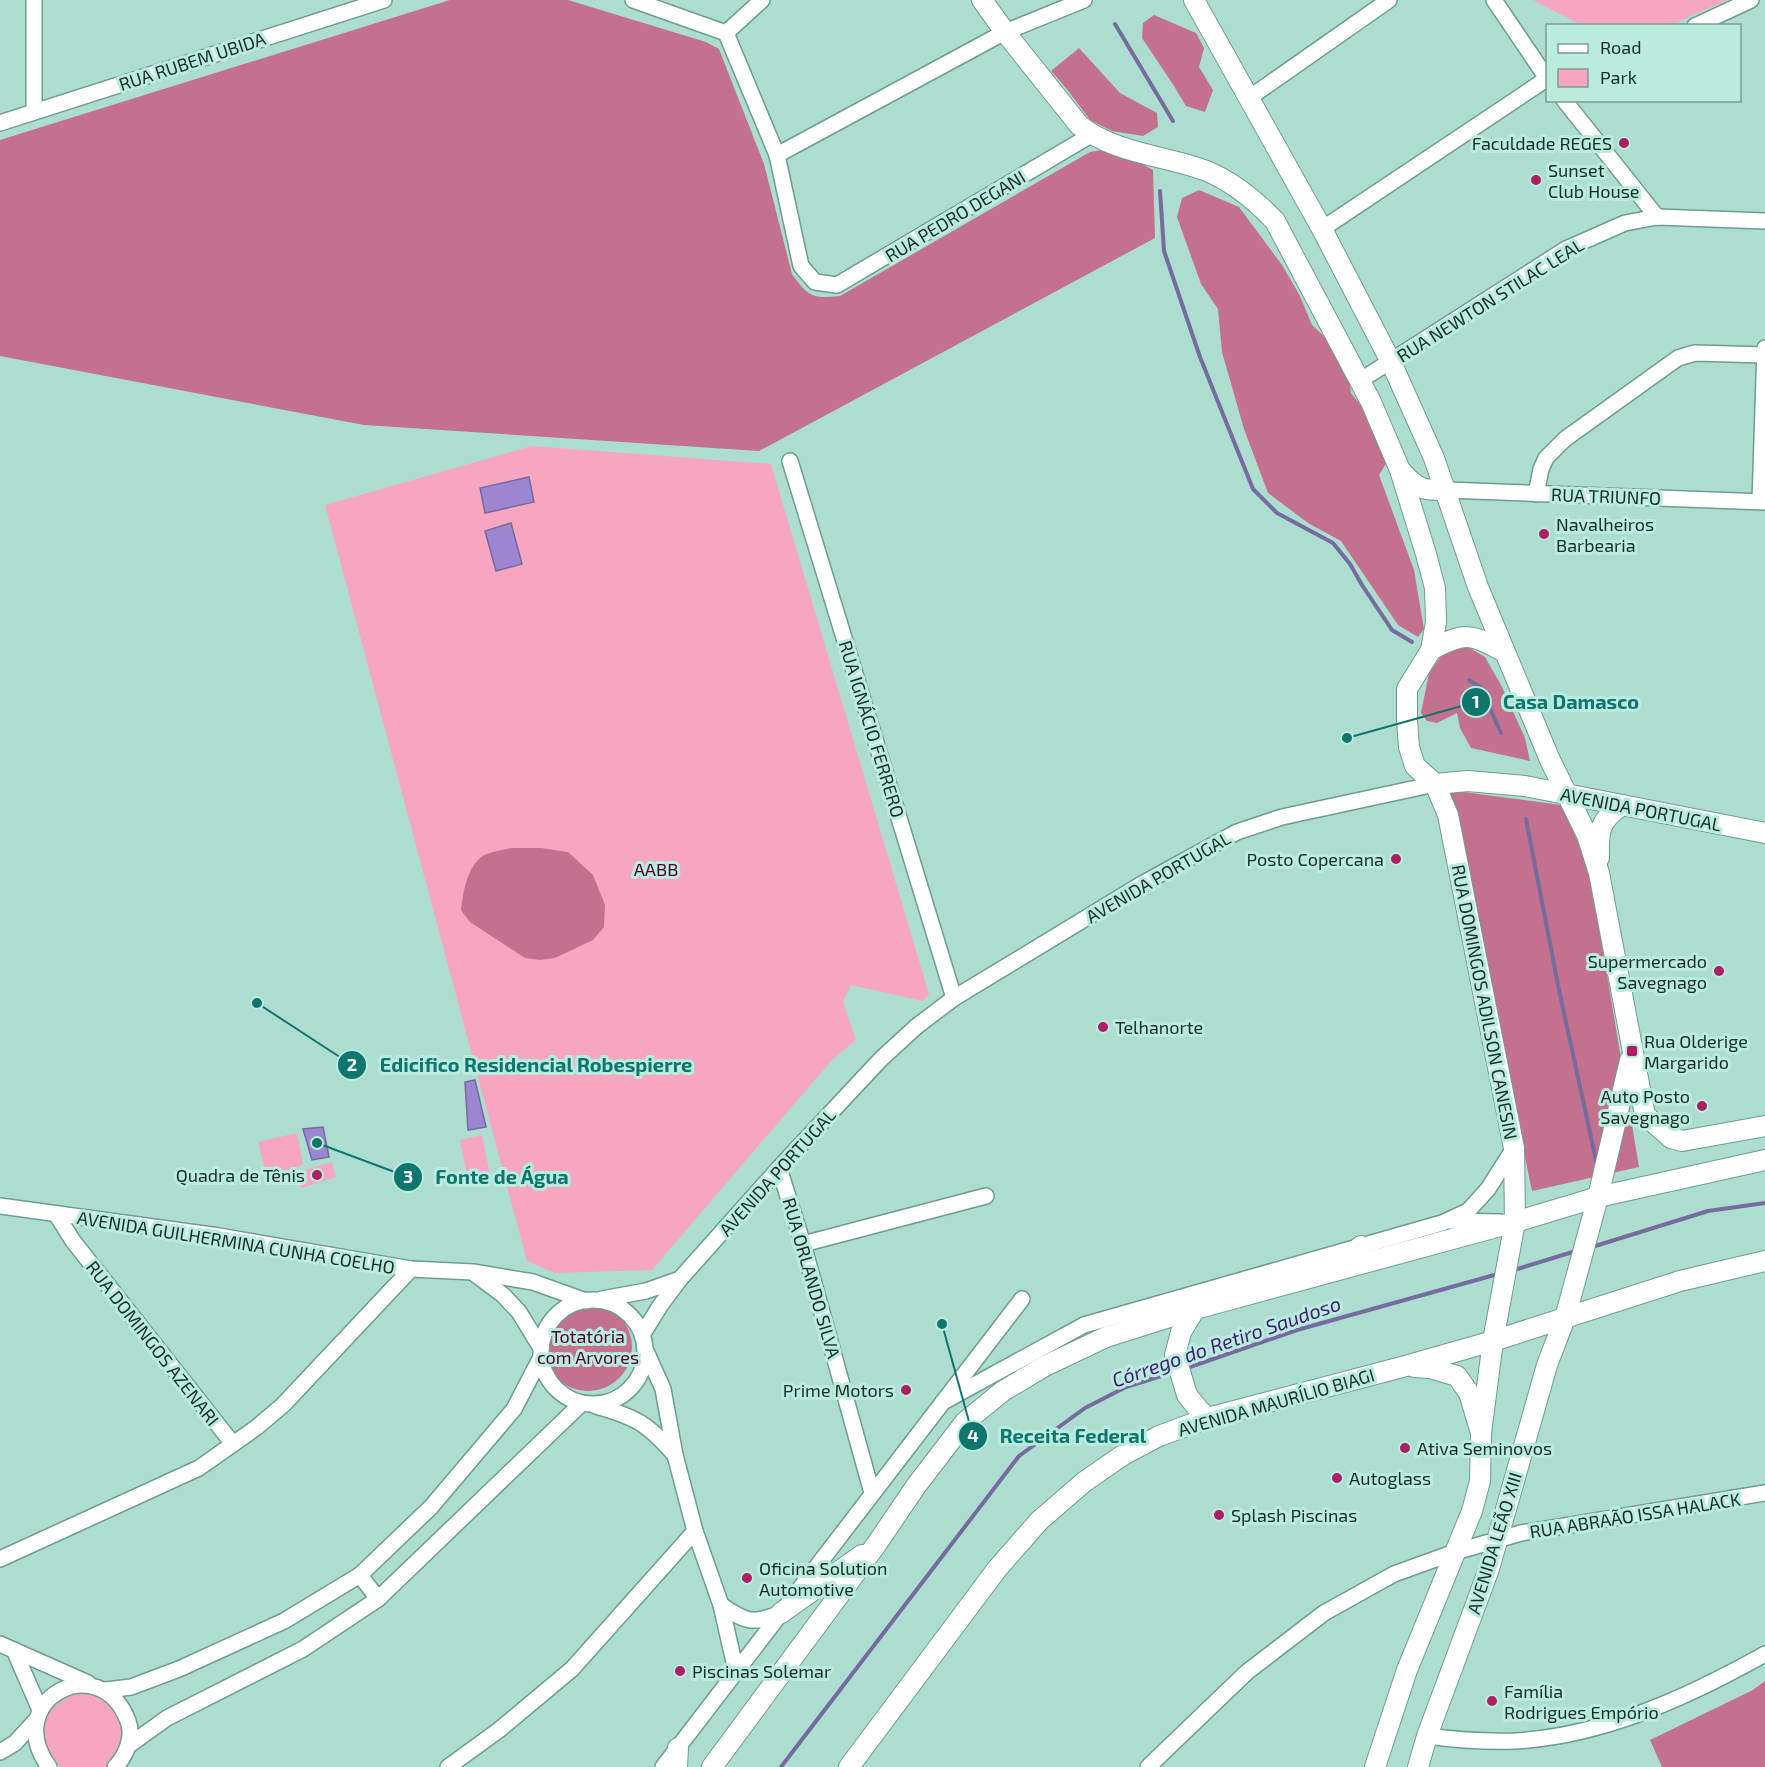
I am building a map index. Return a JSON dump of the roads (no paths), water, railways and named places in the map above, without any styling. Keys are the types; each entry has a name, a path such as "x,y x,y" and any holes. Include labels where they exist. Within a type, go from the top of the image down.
{"main road":[{"path":"982,0 1079,125 1091,135 1115,145 1198,168 1236,186 1275,221 1361,380 1400,470 1436,588 1436,622 1431,650 1407,689 1409,747 1415,766 1435,784"},
{"path":"1194,0 1322,229 1391,362 1447,490 1478,587 1504,652 1550,760 1587,835 1599,873 1645,1115 1671,1138 1682,1141 1756,1127 1765,1139"},
{"path":"1400,470 1410,482 1422,490 1447,490"},
{"path":"1431,650 1453,638 1470,636 1485,641 1504,652"},
{"name":"AVENIDA PORTUGAL","path":"1435,784 1468,781 1525,786 1765,833"},
{"name":"RUA DOMINGOS ADILSON CANESIN","path":"1435,784 1448,815 1514,1148 1515,1222 1493,1341 1481,1433"},
{"path":"1599,873 1598,842 1602,824 1608,814 1622,805"},
{"name":"AVENIDA LEÃO XIII","path":"1418,1767 1497,1541 1547,1365 1565,1318 1598,1197 1632,1051"},
{"path":"712,1767 876,1545 916,1485 965,1422 1003,1391 1045,1366 1106,1337 1196,1309 1515,1222 1598,1197 1765,1160"},
{"path":"1335,1271 1361,1246"},
{"name":"AVENIDA MAURÍLIO BIAGI","path":"849,1767 997,1569 1039,1521 1084,1482 1123,1455 1159,1436 1208,1418 1493,1341 1680,1281 1765,1261"},
{"path":"1196,1309 1181,1332 1175,1355 1187,1395 1208,1418"},
{"name":"AVENIDA LEÃO XIII","path":"1375,1767 1407,1670 1472,1511 1480,1481 1481,1433 1469,1393 1457,1376 1430,1368 1402,1367"},
{"path":"781,1613 876,1545"}],"street":[{"path":"34,0 34,111"},
{"path":"633,0 726,33 777,155 1005,32 1084,0"},
{"path":"726,33 762,0"},
{"path":"1249,98 1389,0"},
{"path":"1494,0 1546,78"},
{"path":"1699,24 1751,0"},
{"name":"RUA RUBEM UBIDA","path":"0,123 376,1"},
{"path":"1322,229 1546,80"},
{"path":"1566,102 1657,218"},
{"name":"RUA PEDRO DEGANI","path":"777,155 801,266 815,282 837,285 1091,135"},
{"name":"RUA NEWTON STILAC LEAL","path":"1361,380 1566,249 1625,223 1657,218 1765,221"},
{"path":"1762,502 1765,348"},
{"path":"1536,494 1541,469 1546,458 1566,439 1678,358 1695,353 1765,355"},
{"name":"RUA IGNÁCIO FERRERO","path":"790,461 954,998"},
{"name":"RUA TRIUNFO","path":"1447,490 1762,502"},
{"name":"AVENIDA PORTUGAL","path":"642,1335 680,1279 779,1168 881,1059 917,1026 954,998 1142,884 1237,832 1282,817 1435,784"},
{"path":"943,1401 1084,1324 1446,1221 1468,1211 1488,1189 1514,1148"},
{"name":"RUA ORLANDO SILVA","path":"779,1168 803,1244 872,1493"},
{"path":"803,1244 986,1196"},
{"name":"AVENIDA GUILHERMINA CUNHA COELHO","path":"0,1206 219,1236 411,1269 473,1272 533,1282 591,1300"},
{"name":"RUA DOMINGOS AZENARI","path":"56,1214 73,1241 232,1444"},
{"path":"73,1241 76,1217"},
{"path":"1446,1221 1515,1222"},
{"path":"0,1558 199,1468 257,1427 283,1405 411,1269"},
{"path":"473,1272 503,1295 519,1312 541,1352 544,1370 554,1387 569,1399 624,1414 642,1423 656,1434 675,1455"},
{"name":"AVENIDA PORTUGAL","path":"591,1300 646,1291 680,1279"},
{"path":"663,1767 678,1757 736,1671 1022,1299"},
{"path":"0,1752 15,1743 54,1694 68,1687 84,1684 103,1689 131,1687 179,1669 284,1621 360,1575 430,1507 514,1409 541,1352 546,1331 555,1316 569,1306 591,1300 611,1303 625,1310 635,1321 642,1335 646,1351 663,1389 675,1455 696,1531 721,1605 736,1671"},
{"path":"115,1767 121,1761 127,1748 167,1718 303,1648 378,1599 587,1404 609,1402 624,1395 636,1383 643,1368 646,1351"},
{"name":"RUA ABRAÃO ISSA HALACK","path":"1148,1767 1247,1672 1324,1613 1394,1574 1455,1552 1521,1533 1765,1493"},
{"path":"448,1767 499,1730 572,1669 696,1531"},
{"path":"360,1575 378,1599"},
{"path":"721,1605 749,1620 761,1621 781,1613"},
{"path":"7,1647 103,1689 122,1705 130,1725 127,1767"},
{"path":"7,1647 38,1715 35,1737 39,1754 49,1767"},
{"path":"1427,1736 1470,1741 1516,1741 1573,1733 1634,1716 1712,1684 1765,1654"}],"waterway":[{"path":"1115,24 1173,121"},
{"path":"1160,191 1164,251 1200,357 1253,489 1277,513 1333,543 1350,564 1392,630 1412,642"},
{"path":"1469,680 1480,687 1501,733"},
{"path":"1526,819 1558,985 1597,1165"},
{"name":"Córrego do Retiro Saudoso","path":"1592,1247 1708,1211 1765,1203"},
{"name":"Córrego do Retiro Saudoso","path":"1514,1270 1576,1251"},
{"name":"Córrego do Retiro Saudoso","path":"1187,1368 1297,1330 1498,1274"},
{"name":"Córrego do Retiro Saudoso","path":"781,1767 1019,1456 1085,1408 1126,1387 1174,1372"}],"place":[{"name":"Faculdade REGES","path":"1624,143"},
{"name":"Sunset Club House","path":"1536,180"},
{"name":"Navalheiros Barbearia","path":"1544,534"},
{"name":"Casa Damasco","path":"1347,738"},
{"name":"Posto Copercana","path":"1396,859"},
{"name":"Supermercado Savegnago","path":"1719,971"},
{"name":"Edicifico Residencial Robespierre","path":"257,1003"},
{"name":"Telhanorte","path":"1103,1027"},
{"name":"Rua Olderige Margarido","path":"1632,1051"},
{"name":"Auto Posto Savegnago","path":"1702,1106"},
{"name":"Fonte de Água","path":"317,1143"},
{"name":"Quadra de Tênis","path":"317,1175"},
{"name":"Receita Federal","path":"942,1324"},
{"name":"Prime Motors","path":"906,1390"},
{"name":"Ativa Seminovos","path":"1405,1448"},
{"name":"Autoglass","path":"1337,1478"},
{"name":"Splash Piscinas","path":"1219,1515"},
{"name":"Oficina Solution Automotive","path":"747,1578"},
{"name":"Piscinas Solemar","path":"680,1671"},
{"name":"Família Rodrigues Empório","path":"1492,1701"}],"park label":[{"name":"AABB","path":"656,869"},
{"name":"Totatória com Arvores","path":"588,1346"}]}
